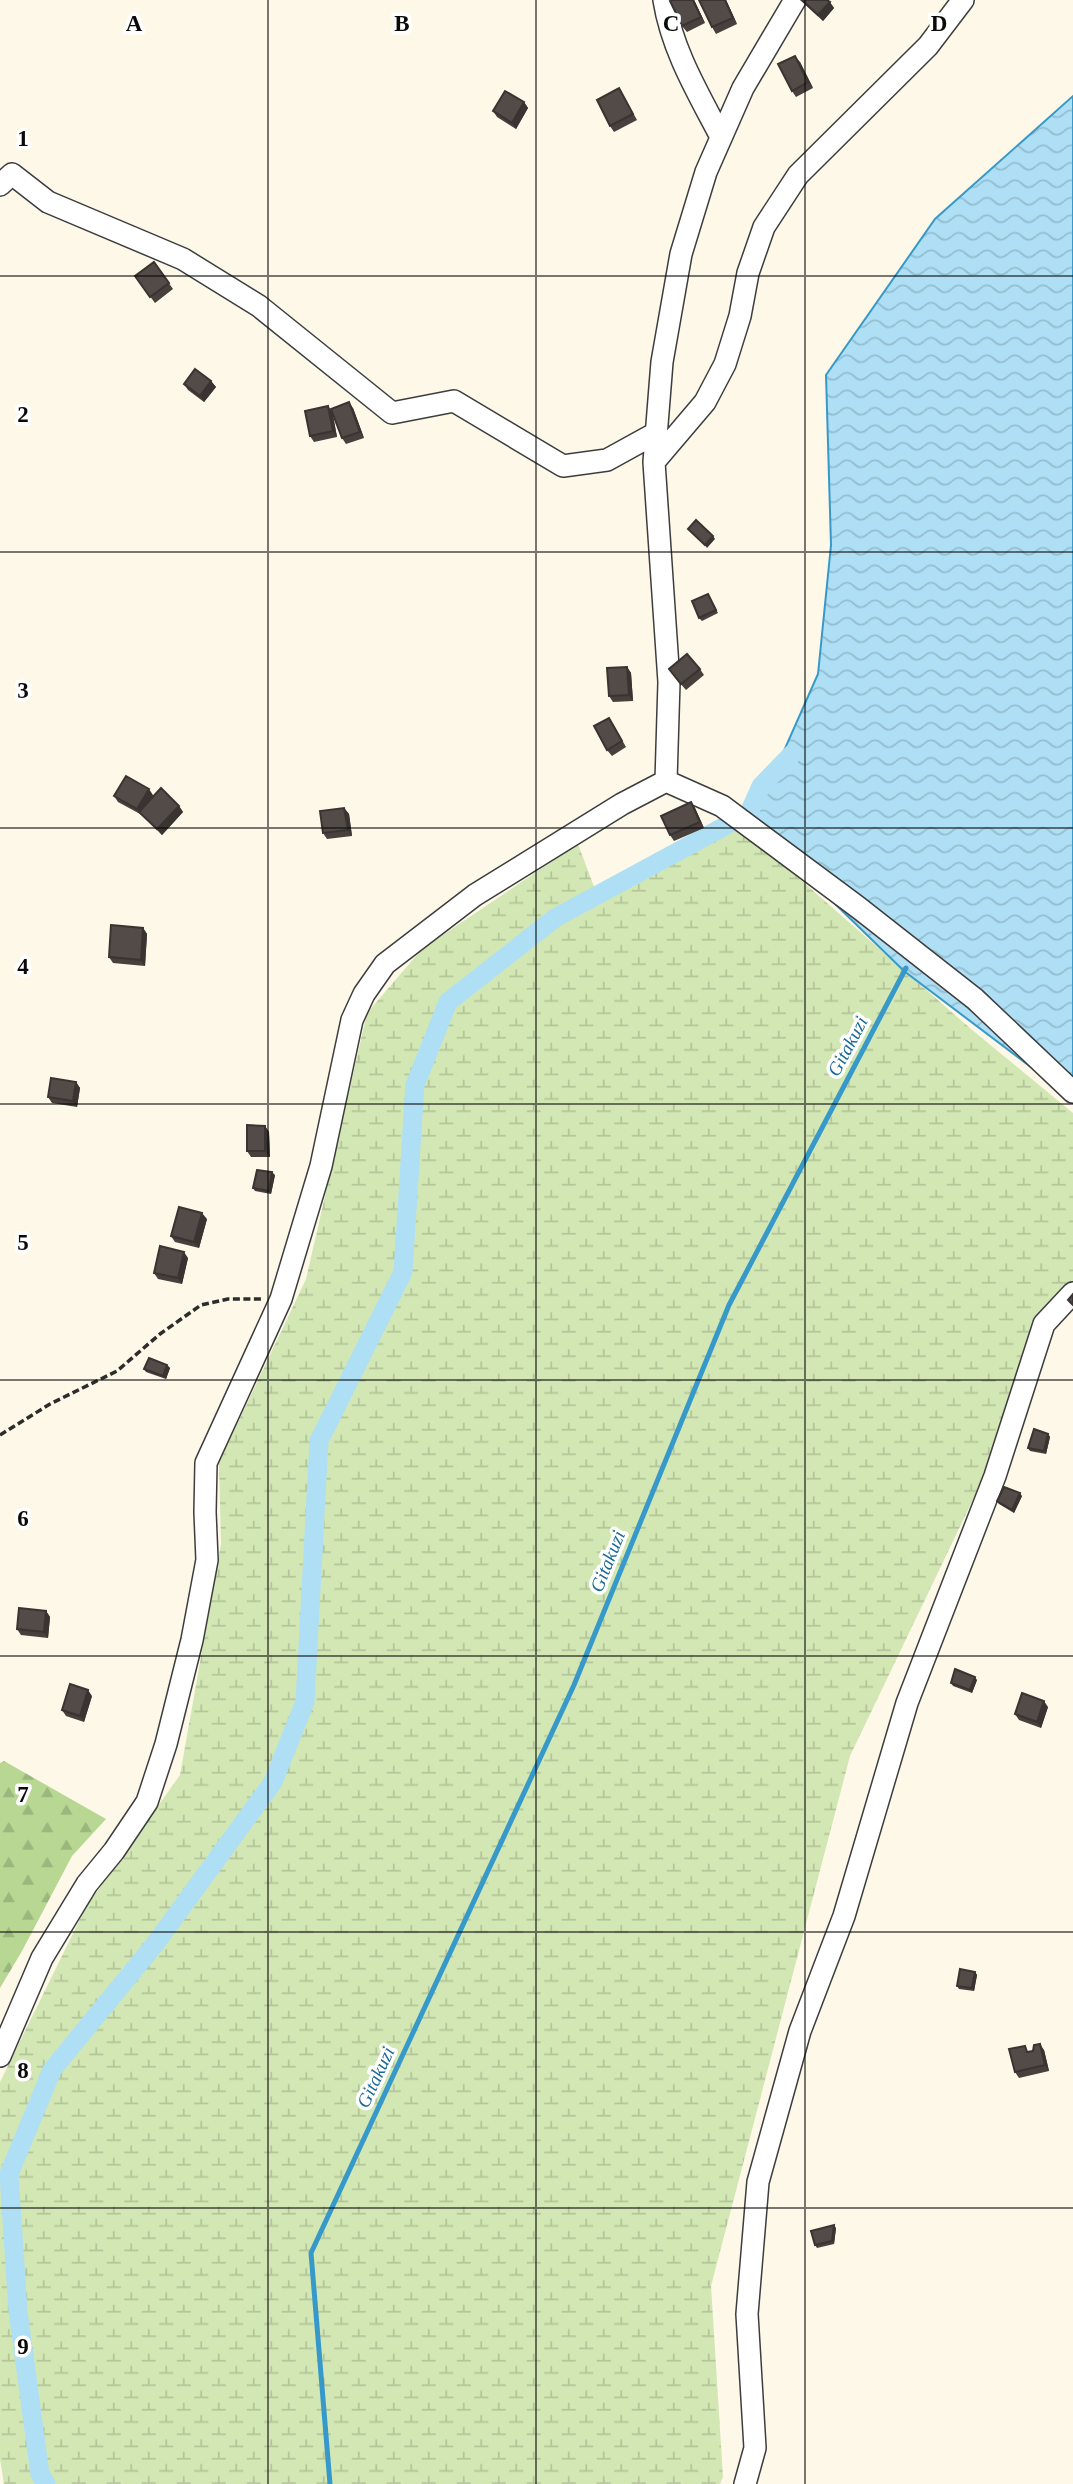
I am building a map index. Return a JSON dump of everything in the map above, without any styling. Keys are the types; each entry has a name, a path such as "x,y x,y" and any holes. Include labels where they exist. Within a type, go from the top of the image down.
{"street":[{"path":"664,0 669,29 691,82 721,137"},
{"path":"666,781 668,682 654,462 662,362 681,254 706,172 743,88 795,0"},
{"path":"654,462 705,402 725,364 740,316 748,273 764,227 798,175 928,46 963,0"},
{"path":"0,185 12,174 48,202 183,259 259,306 392,413 454,401 563,466 607,460 656,433"},
{"path":"666,781 727,810 934,966 975,999 1073,1092"},
{"path":"0,2056 43,1958 87,1884 148,1802 166,1744 192,1640 207,1560 206,1463 281,1299 321,1166 352,1020 364,994 385,964 475,895 622,804 666,781"},
{"path":"745,2484 755,2448 747,2314 758,2182 800,2031 844,1916 907,1703 995,1476 1044,1324 1073,1293"}],"path":[{"path":"0,1436 50,1404 117,1371 184,1314 201,1305 228,1299 281,1299"}],"green space":[{"path":"737,824 971,1029 1073,1113 1073,1291 850,1756 711,2286 723,2477 720,2484 4,2484 0,2459 0,2082 86,1907 180,1775 221,1544 219,1462 306,1279 367,1013 422,949 578,844 596,892 711,829"},
{"path":"4,1761 106,1819 72,1856 0,1988 0,1763"}],"water":[{"path":"1073,96 1073,1099 904,971 752,823 818,674 831,545 826,375 935,219"}],"building":[{"path":"693,0 701,17 682,26 670,1"},
{"path":"699,0 725,0 733,18 712,27"},
{"path":"802,0 827,0 830,2 818,15"},
{"path":"795,56 808,82 792,91 778,64"},
{"path":"619,88 633,114 610,126 597,100"},
{"path":"505,91 524,102 512,123 493,111"},
{"path":"154,262 169,283 150,297 135,276"},
{"path":"195,369 211,381 200,396 184,384"},
{"path":"349,402 360,432 342,438 331,409"},
{"path":"328,406 333,431 310,436 305,411"},
{"path":"696,520 713,536 705,545 688,529"},
{"path":"708,594 716,610 699,618 692,601"},
{"path":"687,654 700,669 681,684 669,669"},
{"path":"627,667 629,695 609,696 607,668"},
{"path":"609,718 622,741 607,750 594,726"},
{"path":"126,776 149,789 137,809 114,796"},
{"path":"161,788 179,806 157,829 139,812"},
{"path":"691,802 700,822 670,835 661,816"},
{"path":"344,808 348,830 323,833 320,811"},
{"path":"111,925 143,928 141,960 109,957"},
{"path":"51,1078 76,1082 73,1101 48,1097"},
{"path":"247,1125 265,1126 265,1151 247,1151"},
{"path":"257,1170 272,1172 269,1191 253,1188"},
{"path":"179,1207 202,1213 194,1242 171,1236"},
{"path":"160,1246 184,1252 178,1278 154,1273"},
{"path":"149,1358 167,1365 163,1376 144,1369"},
{"path":"1034,1429 1048,1434 1044,1451 1028,1448"},
{"path":"1004,1487 1020,1493 1012,1510 997,1501"},
{"path":"19,1608 46,1611 44,1632 17,1629"},
{"path":"955,1669 975,1677 970,1690 951,1683"},
{"path":"70,1684 88,1690 80,1716 62,1710"},
{"path":"1022,1693 1044,1701 1037,1722 1015,1714"},
{"path":"960,1969 975,1972 972,1988 957,1986"},
{"path":"1040,2044 1045,2065 1015,2072 1009,2049 1025,2046 1027,2052 1033,2051 1034,2045"},
{"path":"834,2225 832,2241 815,2245 811,2231"}],"waterway":[{"path":"46,2484 40,2474 18,2311 9,2174 52,2070 155,1944 273,1782 305,1702 319,1441 403,1272 415,1085 448,1002 555,918 749,813 761,786 793,753"},
{"name":"Gitakuzi","path":"330,2484 311,2253 574,1685 729,1305 906,968"}]}
